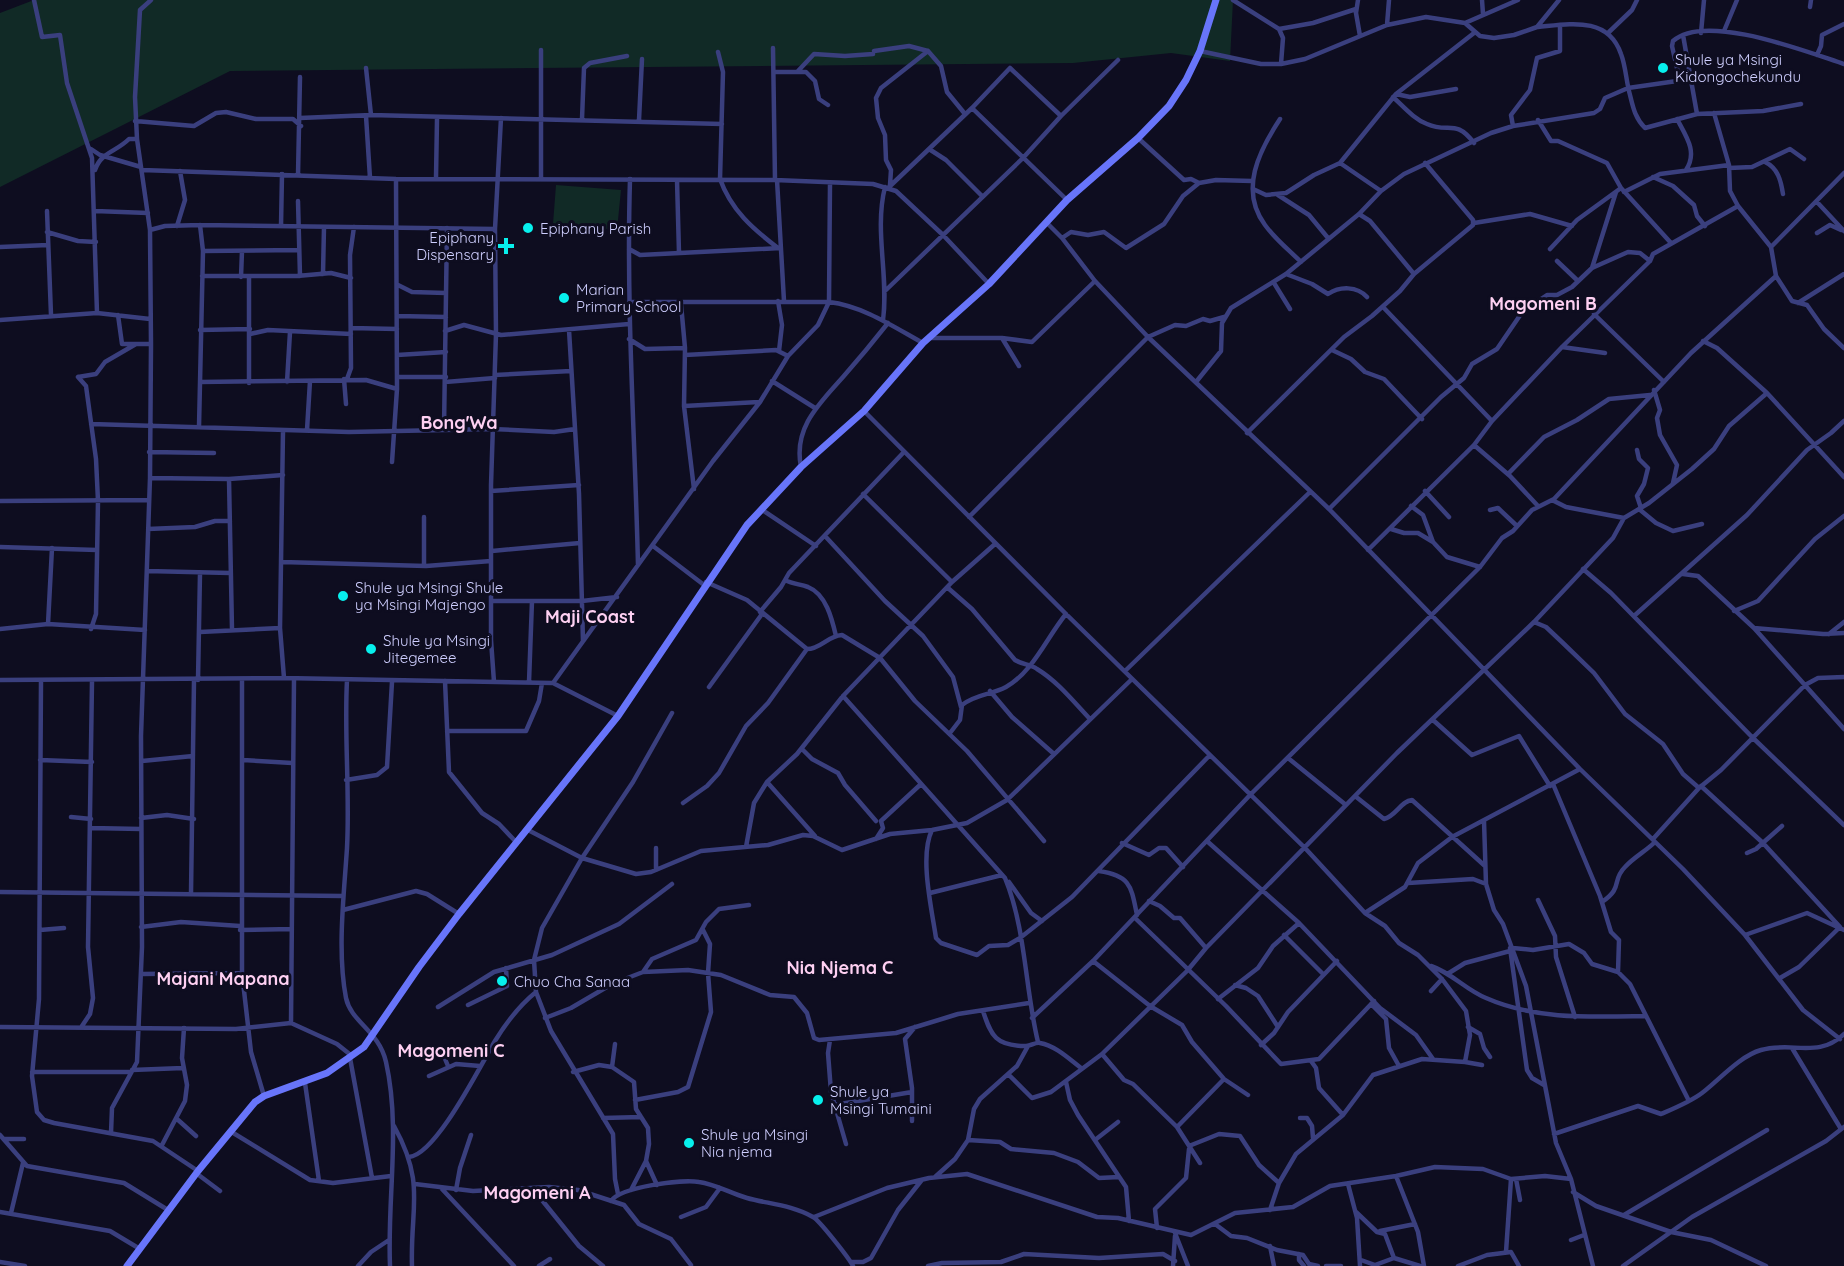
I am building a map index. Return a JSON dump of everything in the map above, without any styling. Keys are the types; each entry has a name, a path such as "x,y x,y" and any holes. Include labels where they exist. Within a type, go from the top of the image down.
{"main road":[{"path":"127,1266 197,1172 248,1109 264,1096 305,1083 364,1047 459,914 618,716 705,583 762,509 801,467 864,411 926,340 989,284 1067,200 1138,138 1169,105 1186,80 1200,51 1216,0"}],"street":[{"path":"34,0 42,37 61,36 67,83 91,149 97,313"},
{"path":"111,1133 112,1108 137,1062 141,974 142,681 150,478 151,344 150,230 135,121 135,83 140,10 151,0"},
{"path":"1233,0 1279,29 1283,38 1281,64"},
{"path":"1358,0 1356,9 1360,36"},
{"path":"1388,25 1389,0"},
{"path":"1482,0 1483,14"},
{"path":"1200,51 1262,64 1281,64 1305,59 1388,25 1426,17 1465,23 1518,0"},
{"path":"1537,27 1559,0"},
{"path":"1608,32 1632,10 1638,0"},
{"path":"1701,33 1704,0"},
{"path":"1724,31 1737,0"},
{"path":"1810,7 1811,0"},
{"path":"1279,29 1312,23 1356,9"},
{"path":"1465,23 1474,33 1494,38 1514,35 1537,27 1560,25 1600,28 1608,32 1622,55 1635,116 1644,128 1697,114 1755,112 1801,104"},
{"path":"1817,55 1822,35 1844,24"},
{"path":"1513,126 1511,115 1530,90 1537,58 1560,51 1560,25"},
{"path":"1196,382 1221,351 1224,317 1231,308 1286,274 1359,214 1381,191 1425,163 1513,126 1538,120 1594,113 1599,110 1605,98 1628,88 1678,80 1672,46 1673,41 1683,35 1724,31 1760,37 1844,64"},
{"path":"1253,189 1264,195 1293,191 1314,175 1340,163 1395,95 1474,33"},
{"path":"1683,35 1697,114"},
{"path":"798,71 814,54 845,56 909,46 928,51 941,66 947,92 965,114"},
{"path":"773,48 782,325 779,351"},
{"path":"541,50 543,120 541,178"},
{"path":"801,467 798,456 801,435 815,408 886,322 881,207 891,170 886,161 885,135 878,118 876,98 881,88 928,51"},
{"path":"718,52 723,72 720,179 726,193 749,225 780,248"},
{"path":"582,119 584,68 590,63 627,56"},
{"path":"639,120 642,59"},
{"path":"885,290 1023,158 1060,116 1118,60"},
{"path":"366,68 370,178"},
{"path":"888,187 972,108 1010,68 1060,116"},
{"path":"774,72 805,71 814,79 818,98 828,105"},
{"path":"298,175 301,126 300,77"},
{"path":"1395,95 1410,97 1456,88"},
{"path":"1395,95 1419,121 1430,126 1456,126 1464,131 1474,143"},
{"path":"972,108 1067,200"},
{"path":"135,121 194,126 216,114 226,112 256,119 293,119 301,126"},
{"path":"1714,113 1729,166 1729,187 1738,206 1771,247 1776,276 1792,302 1807,305 1824,329 1844,348"},
{"path":"300,118 368,115 639,120 722,124"},
{"path":"436,178 437,118"},
{"path":"494,681 491,640 491,491 496,334 495,229 501,118"},
{"path":"1280,119 1261,148 1252,181 1253,189 1265,225 1301,262"},
{"path":"1677,119 1692,150 1690,163 1686,170"},
{"path":"1538,120 1551,141 1558,141 1607,163 1620,190 1671,243"},
{"path":"1138,138 1184,180 1191,179 1199,183"},
{"path":"93,174 102,156 120,148 129,139 137,139"},
{"path":"91,149 102,156 142,169 180,171 396,179 720,179 873,184 896,191 943,235 989,284"},
{"path":"929,149 946,160 982,196"},
{"path":"1550,249 1572,226 1620,190 1653,177 1686,170 1729,166 1746,168 1765,162 1773,155 1790,149 1803,159"},
{"path":"1765,162 1773,167 1779,176 1784,194"},
{"path":"1340,163 1381,191"},
{"path":"1425,163 1474,223"},
{"path":"177,226 185,200 180,171"},
{"path":"1771,247 1844,173"},
{"path":"281,226 282,174"},
{"path":"1653,177 1673,186 1694,206 1696,215 1705,226"},
{"path":"392,462 397,389 396,179"},
{"path":"630,179 629,339 638,565"},
{"path":"677,180 679,253"},
{"path":"1062,238 1073,232 1088,235 1104,232 1126,248 1164,224 1183,196 1199,183 1216,180 1252,181"},
{"path":"553,683 760,402 788,356 818,325 829,302 830,183"},
{"path":"1592,268 1620,190"},
{"path":"1276,194 1309,214 1328,238"},
{"path":"298,201 300,276"},
{"path":"1817,202 1844,231"},
{"path":"1368,550 1391,529 1425,491 1474,445 1492,421 1594,314 1650,261 1653,254 1738,206"},
{"path":"1809,208 1821,207"},
{"path":"47,211 51,315"},
{"path":"95,211 148,213"},
{"path":"1359,214 1372,223 1414,274"},
{"path":"1247,433 1332,350 1383,307 1414,274 1474,223 1530,214 1572,226"},
{"path":"1046,222 1062,238 1095,281 1148,337 1329,509 1485,668 1580,769 1654,840 1745,935 1803,1010 1842,1036 1819,1049 1792,1047 1759,1050 1689,1101 1659,1114 1638,1106 1554,1134"},
{"path":"150,230 200,225 495,229"},
{"path":"198,427 203,251 200,225"},
{"path":"1817,233 1830,225 1844,231"},
{"path":"323,274 324,227"},
{"path":"346,404 345,379 351,368 350,247 354,227"},
{"path":"444,429 447,228"},
{"path":"47,232 78,241 96,242"},
{"path":"0,248 48,245"},
{"path":"628,246 630,251 640,255 780,248"},
{"path":"203,251 298,250"},
{"path":"242,251 242,277"},
{"path":"1329,509 1467,375 1473,363 1497,349 1523,311 1547,295 1557,295 1592,268 1634,252 1640,252 1650,261"},
{"path":"1557,261 1578,281"},
{"path":"202,276 339,274 351,278"},
{"path":"1286,274 1312,284 1329,294 1336,288 1359,290 1367,297"},
{"path":"1797,304 1844,274"},
{"path":"1032,1018 1093,961 1250,795 1480,567 1502,538 1538,506 1552,501 1654,390 1703,341 1776,276"},
{"path":"249,277 249,383"},
{"path":"629,302 681,304 829,302 845,304 926,340 1002,338 1032,342 1095,281"},
{"path":"1274,283 1290,309"},
{"path":"398,285 412,292 446,292"},
{"path":"681,304 685,348 684,406 694,489"},
{"path":"1383,307 1456,386 1492,421"},
{"path":"0,320 97,313 150,319"},
{"path":"1594,314 1664,382"},
{"path":"118,315 119,341 125,345 151,344"},
{"path":"397,316 446,317"},
{"path":"969,517 1148,337 1174,325 1186,326 1204,319 1212,321 1224,317"},
{"path":"446,331 464,325 496,334 629,324"},
{"path":"351,328 397,329"},
{"path":"200,330 250,332 268,330 351,334"},
{"path":"569,330 579,485 583,641"},
{"path":"287,382 290,332"},
{"path":"1002,338 1019,366"},
{"path":"629,339 645,349 685,348"},
{"path":"1703,341 1717,348 1767,393 1844,477"},
{"path":"91,629 96,614 98,501 96,459 86,386 78,377 96,374 105,362 136,344"},
{"path":"1562,347 1605,353"},
{"path":"1332,350 1351,359 1365,372 1384,379 1422,419"},
{"path":"685,355 779,351 788,356"},
{"path":"397,355 446,352"},
{"path":"397,377 446,379 571,371"},
{"path":"200,382 249,383 345,379 373,381 397,389"},
{"path":"307,430 310,381"},
{"path":"772,381 815,408"},
{"path":"1654,390 1660,411 1657,418 1661,437 1677,465 1673,483"},
{"path":"1008,1074 1030,1098 1051,1092 1102,1054 1187,971 1206,948 1355,796 1534,622 1613,538 1623,518 1673,483 1714,449 1729,426 1767,393"},
{"path":"1508,474 1544,437 1577,420 1609,399 1650,395"},
{"path":"684,406 760,402"},
{"path":"864,411 903,453 1305,848 1365,913 1442,979 1465,1007 1470,1036 1465,1062"},
{"path":"1634,616 1747,515 1813,445 1832,433 1844,421"},
{"path":"91,424 350,432 394,429 492,429 554,432 575,429"},
{"path":"283,430 280,628 284,678"},
{"path":"1474,445 1508,474 1538,506"},
{"path":"1637,450 1638,459 1648,468 1644,484 1637,496 1640,508 1656,524 1672,531 1702,524"},
{"path":"149,452 214,453"},
{"path":"709,687 785,580 903,453"},
{"path":"150,478 229,479 283,475"},
{"path":"229,479 232,629"},
{"path":"491,491 579,485"},
{"path":"1425,491 1449,517"},
{"path":"1125,671 1310,492"},
{"path":"863,494 952,582"},
{"path":"0,501 148,500"},
{"path":"1552,501 1566,507 1623,518"},
{"path":"1411,506 1423,515 1433,542"},
{"path":"1490,510 1498,508 1517,526"},
{"path":"762,509 816,546"},
{"path":"1734,611 1758,601 1815,539 1844,516"},
{"path":"424,517 424,566"},
{"path":"148,529 195,527 215,521 230,521"},
{"path":"1391,529 1406,533 1416,532 1433,542 1447,557 1480,567"},
{"path":"825,536 923,636 953,677 961,707 960,720 950,733"},
{"path":"492,551 580,543"},
{"path":"746,847 754,803 768,782 802,749 843,696 952,582 995,544"},
{"path":"653,546 705,583 747,600 807,649 816,648 836,636 852,639 880,658 915,701 950,733 1044,841"},
{"path":"0,548 97,550"},
{"path":"48,624 52,548"},
{"path":"282,562 424,566 492,561"},
{"path":"1583,569 1634,616 1753,738 1844,825"},
{"path":"147,571 230,573"},
{"path":"191,894 194,819 193,756 200,632 200,573"},
{"path":"1683,574 1698,576 1754,627 1844,729"},
{"path":"785,580 796,586 808,587 818,595 830,612 836,636"},
{"path":"948,588 972,609 1016,660 1030,665 1052,679 1089,718"},
{"path":"492,601 582,601 617,597"},
{"path":"529,682 532,601"},
{"path":"961,707 974,696 1007,686 1030,665 1066,614"},
{"path":"1534,622 1545,626 1564,644 1601,682 1625,714 1663,744 1683,774 1763,843 1842,928"},
{"path":"1829,634 1844,622"},
{"path":"0,628 48,624 91,629 145,630"},
{"path":"1754,627 1829,634 1844,633"},
{"path":"200,632 280,628"},
{"path":"683,803 707,786 719,773 746,726 768,703 807,649"},
{"path":"1602,902 1615,893 1622,869 1654,840 1700,787 1721,770 1805,685 1818,678 1844,676"},
{"path":"0,680 142,681 284,678 392,682 553,683 618,716"},
{"path":"242,679 240,928 242,973 254,1065 264,1096"},
{"path":"291,1023 294,679"},
{"path":"528,830 582,858 636,874 656,870 701,851 768,845 803,835 817,838 840,850 890,834 956,825 971,820 1007,800 1089,718 1132,679"},
{"path":"41,680 38,1027 32,1072 35,1105 44,1120 142,1138 162,1145 220,1191"},
{"path":"347,680 347,848 343,896 346,999 350,1009 374,1034 386,1061 393,1123 390,1266"},
{"path":"82,1026 90,1014 93,998 88,950 92,681"},
{"path":"445,681 449,772 482,813 500,824 517,843"},
{"path":"346,780 376,775 387,767 392,682"},
{"path":"447,731 526,730 539,701 542,683"},
{"path":"990,691 1012,717 1054,754"},
{"path":"843,696 895,751 956,825 982,850 1031,913 1042,921"},
{"path":"618,1194 615,1179 614,1141 603,1118 573,1072 545,1018 536,992 534,960 542,928 582,858 633,782 672,713"},
{"path":"1433,720 1472,755 1518,736 1551,785 1602,902 1611,932 1620,942 1618,972"},
{"path":"802,749 812,759 838,773 845,785 876,821"},
{"path":"932,830 927,842 936,938 941,943 974,955 989,946 1008,945 1042,921 1099,871 1122,843 1210,755"},
{"path":"142,761 193,756"},
{"path":"1288,758 1346,805"},
{"path":"40,760 92,762"},
{"path":"243,760 292,763"},
{"path":"1365,913 1408,883 1418,863 1452,837 1580,769"},
{"path":"768,782 817,838"},
{"path":"876,839 883,828 881,821 921,784"},
{"path":"1355,796 1386,819 1407,800 1412,800 1485,866"},
{"path":"141,818 167,815 194,819"},
{"path":"71,817 91,819"},
{"path":"1484,821 1486,884 1494,910 1507,933 1511,949 1517,1007 1528,1073 1544,1085"},
{"path":"1747,853 1763,843 1782,826"},
{"path":"91,828 141,829"},
{"path":"1208,842 1299,923 1386,1017 1389,1050 1399,1066"},
{"path":"1122,843 1149,855 1164,848 1183,867"},
{"path":"656,848 656,870"},
{"path":"1099,871 1119,876 1125,880 1133,894 1136,917 1281,1064 1321,1058 1373,1002"},
{"path":"930,893 1004,876"},
{"path":"1004,876 1016,910 1029,1003 1038,1042"},
{"path":"1408,883 1473,879 1486,884"},
{"path":"438,1007 477,980 578,944 619,924 672,884"},
{"path":"343,910 416,891 427,894 459,914"},
{"path":"0,892 343,896"},
{"path":"1538,900 1557,944 1557,959 1575,1017"},
{"path":"1149,901 1160,906 1174,918 1180,918 1206,948"},
{"path":"643,972 652,959 696,940 709,918 719,909 749,906"},
{"path":"1745,935 1803,914 1811,914 1822,922 1842,928"},
{"path":"141,927 181,922 240,928 292,929"},
{"path":"1218,999 1257,968 1273,946 1299,923"},
{"path":"40,930 64,928"},
{"path":"1780,978 1799,967 1842,928"},
{"path":"635,1100 678,1092 688,1087 711,1012 708,973 710,944 703,930"},
{"path":"1284,935 1323,974"},
{"path":"1449,974 1465,963 1511,949 1533,950 1557,944 1573,945 1593,964 1618,972 1637,996 1689,1101"},
{"path":"1511,949 1525,982 1557,1147 1570,1179 1593,1266"},
{"path":"1093,961 1150,1006 1182,1025 1192,1042 1224,1079 1248,1095"},
{"path":"1261,1045 1288,1012 1337,962"},
{"path":"1428,965 1449,974 1470,990 1487,999 1531,1012 1575,1017 1645,1016"},
{"path":"468,1005 507,986 506,968"},
{"path":"545,1018 571,1008 612,984 643,972 688,970 730,977 770,995 794,997 807,1013 814,1038 830,1040 896,1032 958,1014 1029,1003"},
{"path":"141,974 242,973"},
{"path":"1431,991 1442,979"},
{"path":"1234,985 1246,988 1258,996 1278,1027"},
{"path":"409,1157 422,1153 443,1130 504,1027 536,992"},
{"path":"1373,1002 1416,1035 1432,1059"},
{"path":"983,1011 991,1034 996,1039 1028,1046 1038,1042 1058,1050 1081,1068"},
{"path":"0,1027 248,1028 291,1023 337,1044 351,1057 372,1178"},
{"path":"905,1039 915,1027"},
{"path":"1468,1027 1479,1033 1490,1057"},
{"path":"162,1145 177,1119 187,1090 183,1068 184,1028"},
{"path":"896,1032 905,1039 912,1092 912,1121"},
{"path":"830,1040 828,1053 834,1105 846,1144"},
{"path":"612,1067 615,1044"},
{"path":"935,1177 955,1159 968,1140 976,1104 1019,1064 1028,1046"},
{"path":"440,1047 448,1066"},
{"path":"1623,1266 1671,1232 1826,1141 1842,1128 1792,1047"},
{"path":"1102,1054 1124,1080 1133,1084 1176,1127 1200,1163"},
{"path":"1270,1210 1279,1183 1296,1154 1343,1115 1373,1075 1399,1066 1432,1059 1482,1065"},
{"path":"1311,1061 1316,1068 1319,1088 1343,1115"},
{"path":"429,1076 448,1066 460,1064 480,1066"},
{"path":"573,1072 599,1065 612,1067 634,1082 635,1100 649,1136 646,1161 631,1190"},
{"path":"32,1072 183,1068"},
{"path":"1176,1127 1224,1079"},
{"path":"1066,1082 1070,1100 1129,1195 1129,1221"},
{"path":"305,1083 319,1181"},
{"path":"834,1105 912,1092"},
{"path":"603,1118 641,1117"},
{"path":"1300,1118 1307,1118 1311,1122 1313,1138"},
{"path":"177,1119 196,1136"},
{"path":"1095,1140 1118,1122"},
{"path":"393,1123 409,1157 415,1184 412,1266"},
{"path":"1624,1215 1767,1130"},
{"path":"230,1131 302,1177 333,1183 391,1176"},
{"path":"1189,1146 1219,1134 1240,1136 1259,1164 1279,1183"},
{"path":"456,1190 460,1167 471,1135"},
{"path":"2,1137 24,1139"},
{"path":"2,1137 23,1164 31,1168 70,1172 124,1183 168,1210"},
{"path":"968,1140 1000,1142 1011,1149 1054,1153 1078,1162 1099,1178 1119,1177"},
{"path":"1157,1228 1156,1208 1187,1175 1189,1146"},
{"path":"646,1161 657,1185"},
{"path":"11,1213 23,1164"},
{"path":"814,1217 887,1188 935,1177 970,1175 1097,1217 1129,1221 1175,1233 1195,1234 1235,1214 1293,1207 1330,1186 1396,1176 1435,1167 1457,1166 1483,1169 1513,1179 1545,1176 1570,1179"},
{"path":"1396,1176 1415,1224 1424,1266"},
{"path":"1513,1179 1520,1200"},
{"path":"1506,1252 1513,1179"},
{"path":"611,1201 618,1194 631,1190 696,1181 753,1200 779,1203 814,1217 852,1264 871,1258 898,1210 921,1180"},
{"path":"415,1184 456,1190 568,1188 611,1201 628,1209 646,1229 669,1238 691,1265"},
{"path":"1348,1184 1355,1212 1359,1264 1374,1265 1394,1258 1420,1266"},
{"path":"442,1188 514,1266"},
{"path":"681,1217 706,1207 720,1188"},
{"path":"533,1189 579,1246 603,1266"},
{"path":"1573,1191 1596,1206 1671,1232 1711,1240 1766,1266"},
{"path":"0,1212 110,1231 140,1249"},
{"path":"1355,1212 1377,1232 1385,1234 1394,1258"},
{"path":"1215,1224 1229,1236 1247,1238 1299,1254 1304,1256 1310,1264 1318,1266"},
{"path":"1377,1232 1415,1224"},
{"path":"1174,1263 1175,1233"},
{"path":"1175,1233 1188,1266"},
{"path":"1570,1240 1584,1235"},
{"path":"358,1266 389,1240"},
{"path":"1270,1246 1274,1266"},
{"path":"1458,1266 1487,1255 1506,1252 1514,1254 1519,1266"},
{"path":"928,1266 942,1263 1001,1262 1024,1254 1099,1258 1163,1254 1174,1263"},
{"path":"1299,1254 1299,1260 1304,1266"},
{"path":"539,1266 550,1259"},
{"path":"0,1262 25,1266"},
{"path":"1326,1266 1341,1266"}],"green space":[{"path":"34,0 1233,0 1230,61 1171,53 1073,63 230,71 0,187 0,13"},
{"path":"556,185 621,190 617,230 553,224"}],"place":[{"name":"Shule ya Msingi Kidongochekundu","path":"1663,68"},
{"name":"Epiphany Parish","path":"528,228"},
{"name":"Epiphany Dispensary","path":"506,246"},
{"name":"Marian Primary School","path":"564,298"},
{"name":"Shule ya Msingi Shule ya Msingi Majengo","path":"343,596"},
{"name":"Shule ya Msingi Jitegemee","path":"371,649"},
{"name":"Chuo Cha Sanaa","path":"502,981"},
{"name":"Shule ya Msingi Tumaini","path":"818,1100"},
{"name":"Shule ya Msingi Nia njema","path":"689,1143"}],"district":[{"name":"Magomeni B","path":"1543,303"},
{"name":"Bong'Wa","path":"459,422"},
{"name":"Maji Coast","path":"590,616"},
{"name":"Nia Njema C","path":"840,967"},
{"name":"Majani Mapana","path":"223,978"},
{"name":"Magomeni C","path":"451,1050"},
{"name":"Magomeni A","path":"537,1192"}]}
